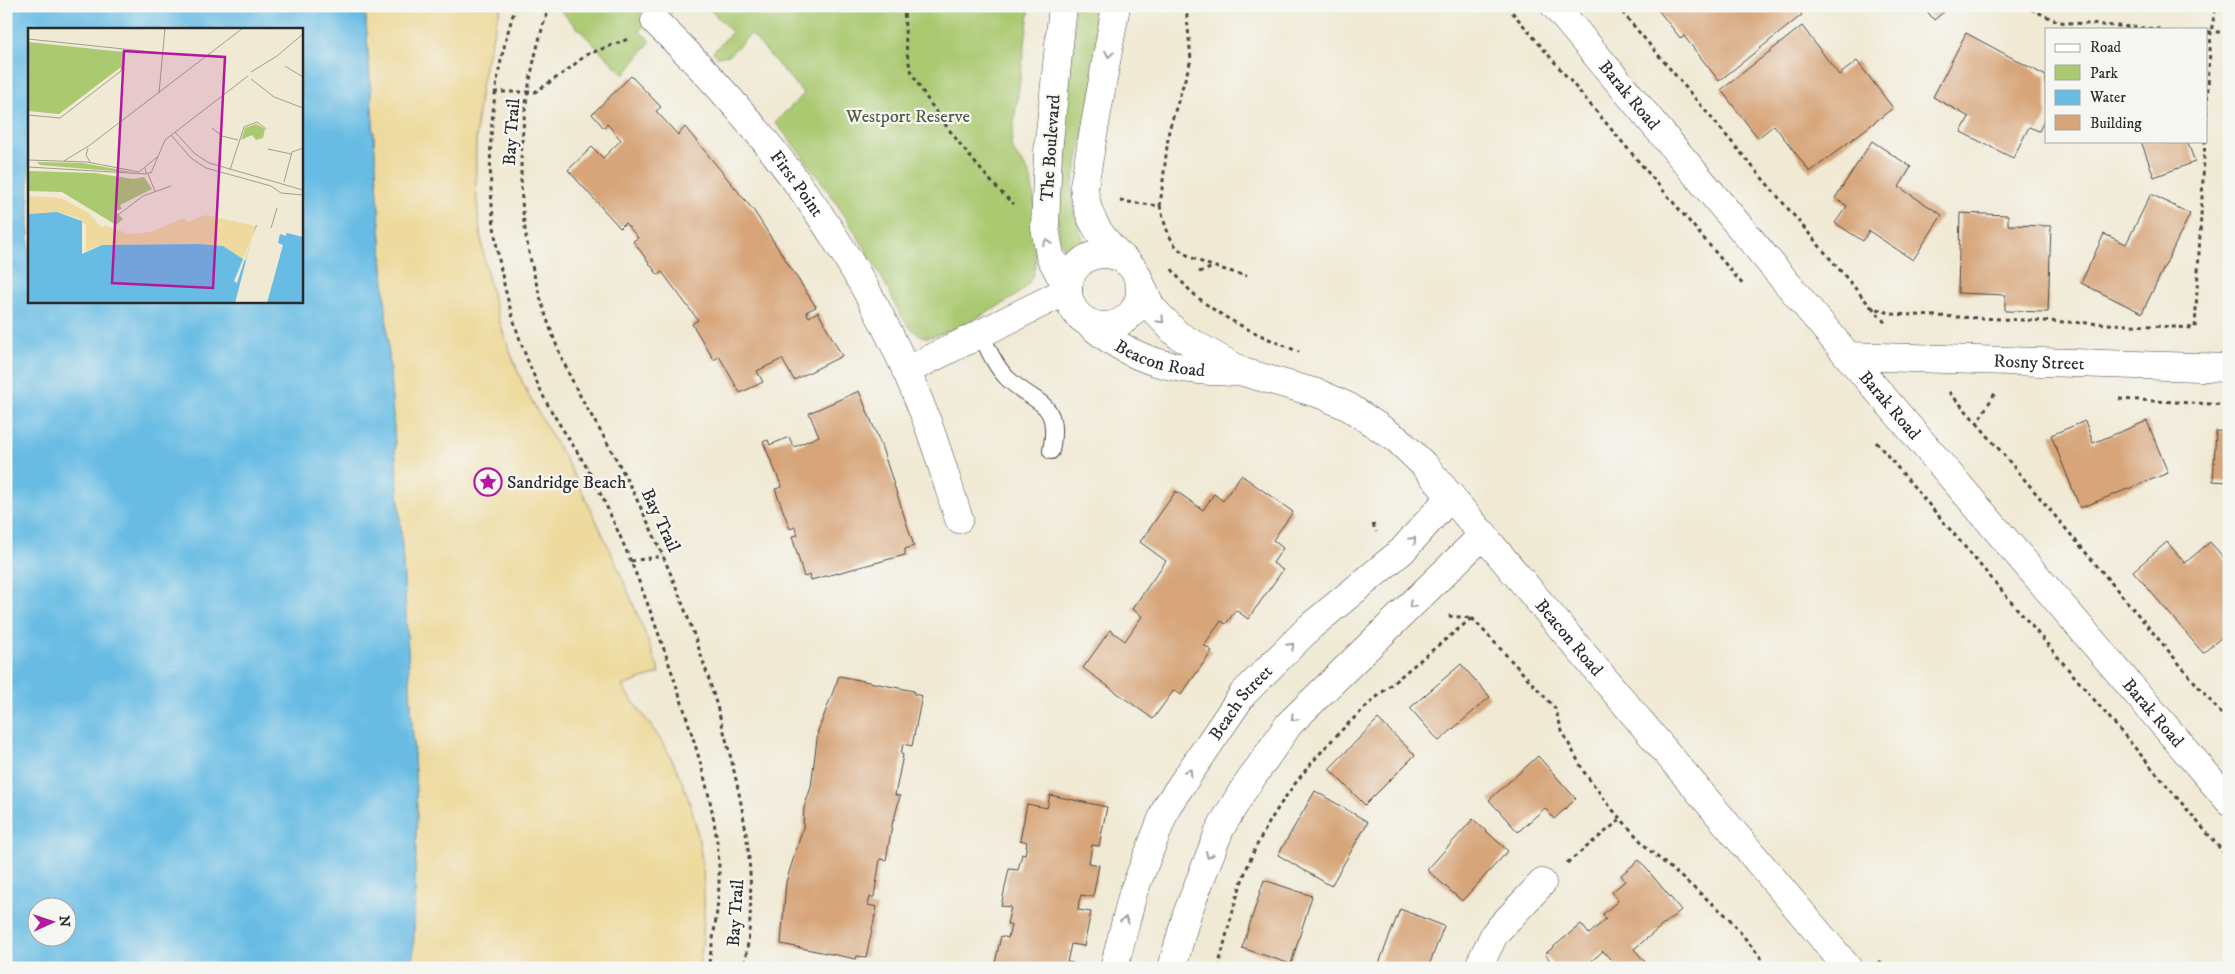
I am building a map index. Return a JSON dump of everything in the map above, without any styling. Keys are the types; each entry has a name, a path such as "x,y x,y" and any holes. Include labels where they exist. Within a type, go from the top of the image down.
{"street":[{"name":"The Boulevard","path":"1063,6 1048,152 1045,228 1050,256 1068,287"},
{"name":"The Boulevard","path":"1116,6 1105,78 1084,186 1087,208 1098,233 1132,270"},
{"name":"Barak Road","path":"1555,6 1848,356 2229,801"},
{"name":"First Point","path":"660,26 751,123 821,214 850,259 906,371 923,411 959,519"},
{"path":"1110,254 1132,270 1140,297 1131,314 1115,324 1105,326 1086,321 1073,308 1068,287 1076,268 1091,256 1110,254"},
{"name":"Beacon Road","path":"1132,270 1146,300 1162,321 1178,335 1242,372"},
{"path":"906,371 981,334 1068,287"},
{"name":"Beacon Road","path":"1086,321 1115,345 1140,358 1178,367 1242,372 1320,394 1349,407 1398,440 1424,465 1484,534 1848,968"},
{"name":"Rosny Street","path":"1848,356 2229,368"},
{"name":"Beach Street","path":"1114,968 1133,892 1168,806 1243,694 1297,640 1418,536 1451,496"},
{"path":"1172,968 1187,914 1220,829 1242,792 1289,724 1484,534"},
{"path":"1478,968 1495,933 1542,883"}],"lane":[{"path":"981,334 1004,374 1040,401 1050,413 1054,429 1050,451"}],"path":[{"path":"516,6 508,28 494,92 490,149 492,197 503,281 516,326 539,388 594,481 631,561 658,629 695,745 710,801 719,866 718,918 708,968"},
{"name":"Bay Trail","path":"550,6 540,36 527,91 521,155 524,221 531,263 552,335 569,373 624,473 663,556 696,637 708,675 735,773 744,816 752,882 750,931 744,968"},
{"path":"904,6 910,68 919,86 1007,198"},
{"path":"1186,6 1192,60 1169,130 1160,206 1166,230 1180,251 1215,266 1247,276"},
{"path":"1617,6 1871,307 1893,314 2195,328 2205,142"},
{"path":"2024,6 2059,22 2146,28"},
{"path":"2208,87 2211,32 2216,6"},
{"path":"494,92 535,92 586,55 660,26"},
{"path":"2211,32 2229,32"},
{"path":"1087,208 1105,199 1160,206"},
{"path":"1199,272 1215,266"},
{"path":"1977,423 2229,723"},
{"path":"1373,524 1381,549 1391,561"},
{"path":"631,561 663,556"},
{"path":"1422,596 1434,610 1448,616 1472,618 1555,708 1562,731 1584,772 1621,819 1648,849 1728,917 1769,968"},
{"path":"1218,968 1236,901 1257,845 1301,774 1363,707 1472,618"},
{"path":"1542,883 1621,819"}],"green space":[{"path":"679,6 671,13 664,7 639,31 651,41 624,75 557,7"},
{"name":"Westport Reserve","path":"706,6 1030,6 1011,145 1029,174 1035,209 1035,267 1033,275 1025,288 1014,297 969,322 932,337 925,337 912,330 902,318 877,269 836,203 775,122 804,94 751,34 729,55 718,57 713,52 732,32"},
{"path":"1075,6 1110,6 1072,188 1074,213 1084,242 1067,254 1061,243 1058,204"}],"sand":[{"name":"Sandridge Beach","path":"365,6 501,6 484,73 477,130 477,199 486,269 494,303 523,383 574,475 598,524 631,598 660,673 622,686 662,742 676,768 687,795 695,823 704,881 703,939 699,968 413,968 417,809 402,547"}],"water":[{"path":"6,6 365,6 402,547 417,809 413,968 6,968"}],"building":[{"path":"1655,6 1795,6 1802,15 1719,81 1684,36 1681,39"},
{"path":"1923,6 1951,6 1934,20"},
{"path":"1802,26 1839,75 1857,61 1893,108 1810,172 1774,125 1758,138 1721,90"},
{"path":"1966,33 2045,75 2045,119 2039,131 2029,127 2013,158 1961,132 1969,117 1933,97"},
{"path":"631,76 661,107 656,111 678,135 685,127 754,211 816,307 806,312 809,317 818,312 842,356 794,380 782,359 757,371 763,382 740,393 719,356 714,360 692,324 698,320 662,272 658,275 633,241 638,238 635,234 625,223 620,228 568,170 592,147 603,158 621,140 607,124 604,128 592,114"},
{"path":"1872,141 1911,167 1899,187 1942,215 1913,260 1869,231 1863,241 1835,223 1847,206 1835,198"},
{"path":"2141,142 2187,142 2195,162 2154,177"},
{"path":"2151,194 2190,214 2142,313 2081,283 2104,234 2126,244"},
{"path":"1960,213 2008,215 2008,225 2051,226 2048,312 2005,311 2005,295 1958,293"},
{"path":"859,391 881,445 914,546 905,549 905,555 811,580 810,575 804,577 792,536 798,535 795,527 790,529 775,489 782,487 763,442 768,440 770,445 789,437 794,447 819,436 809,413"},
{"path":"2085,421 2093,443 2147,421 2168,473 2080,508 2051,435"},
{"path":"2216,431 2229,432 2229,482 2213,481"},
{"path":"1241,475 1293,512 1273,540 1283,548 1273,563 1283,570 1248,619 1236,610 1226,624 1221,621 1204,645 1212,651 1181,695 1174,690 1153,719 1083,668 1110,630 1125,641 1142,616 1132,609 1166,561 1140,542 1176,491 1203,510 1214,494 1223,501"},
{"path":"2167,542 2185,563 2210,542 2227,561 2229,560 2229,631 2203,653 2133,571"},
{"path":"1461,664 1490,697 1439,741 1410,708"},
{"path":"839,676 914,691 914,694 922,696 912,746 903,744 901,754 903,755 895,795 900,796 893,820 886,860 880,859 874,897 870,897 868,905 877,907 866,957 857,956 856,959 781,944 786,882 803,828 804,808 811,787 818,731"},
{"path":"1378,719 1415,755 1365,805 1329,769"},
{"path":"1538,756 1576,799 1554,819 1545,808 1518,832 1489,800"},
{"path":"1315,791 1368,822 1331,886 1278,855"},
{"path":"1050,795 1107,807 1099,846 1092,845 1089,863 1099,865 1093,897 1081,895 1079,901 1078,910 1091,912 1084,946 1071,944 1067,962 1073,963 1072,968 994,968 1001,936 1008,938 1011,925 1007,924 1011,907 1001,906 1009,869 1018,870 1022,854 1025,855 1027,842 1020,840 1027,804 1047,808"},
{"path":"1473,819 1508,851 1462,901 1427,870"},
{"path":"1639,860 1681,910 1634,949 1650,968 1618,968 1603,951 1587,965 1589,968 1556,968 1545,954 1581,924 1589,934 1606,919 1603,914 1618,901 1612,892 1625,881 1621,875"},
{"path":"1264,880 1312,896 1291,964 1242,948"},
{"path":"1400,909 1444,926 1428,968 1383,968 1378,966"}],"place":[{"name":"Sandridge Beach","path":"488,482"}]}
